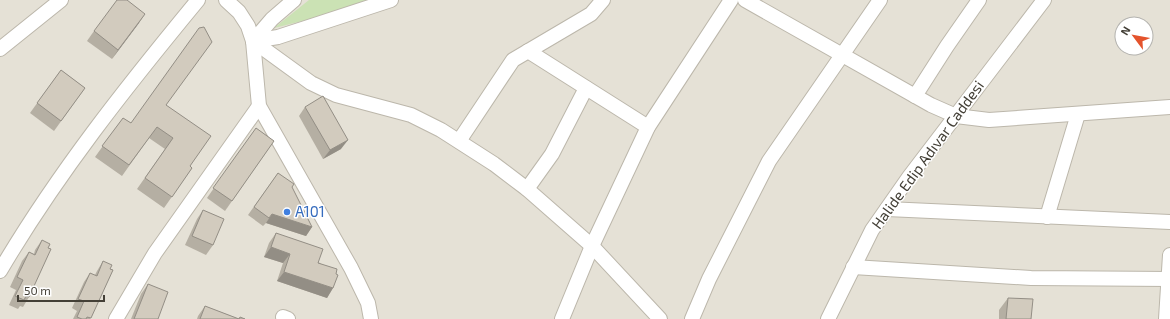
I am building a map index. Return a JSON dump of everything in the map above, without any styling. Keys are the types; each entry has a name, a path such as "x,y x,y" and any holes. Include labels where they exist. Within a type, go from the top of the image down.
{"street":[{"path":"0,49 61,0"},
{"path":"0,271 16,244 82,146 154,52 197,0"},
{"path":"226,0 239,12 248,26 253,41 259,106 352,268 368,303 371,319"},
{"path":"253,41 272,19 294,0"},
{"path":"253,41 285,34 391,0"},
{"path":"459,141 513,60 591,14 603,0"},
{"path":"562,319 592,246 648,127 731,0"},
{"path":"745,0 936,108 956,116 989,120 1170,107"},
{"path":"692,319 713,272 769,161 880,0"},
{"path":"915,96 979,0"},
{"name":"Halide Edip Adıvar Caddesi","path":"828,319 872,230 908,177 1044,0"},
{"path":"253,41 311,83 336,96 411,115 441,130 494,164 528,189 592,246 660,319"},
{"path":"528,51 648,127"},
{"path":"528,189 552,154 586,88"},
{"path":"116,319 155,253 259,106"},
{"path":"1047,217 1078,114"},
{"path":"887,209 1170,222"},
{"path":"1166,319 1170,255"},
{"path":"853,267 1031,278 1169,279"}],"shaded area":[{"path":"0,0 1170,0 1170,319 0,319"}],"green space":[{"path":"309,0 370,0 335,13 274,28"}],"building":[{"path":"117,0 127,0 145,14 118,50 94,31"},
{"path":"204,27 212,42 166,105 211,136 190,166 192,168 172,197 145,178 173,138 157,127 129,165 102,146 123,118 131,123 199,28"},
{"path":"61,70 85,88 61,121 37,103"},
{"path":"323,96 348,140 330,150 305,107"},
{"path":"256,128 274,141 232,201 213,188"},
{"path":"278,173 294,184 292,187 312,227 272,214 269,218 254,207"},
{"path":"203,210 224,219 213,245 192,236"},
{"path":"276,233 323,249 318,263 337,269 336,274 338,275 333,288 284,272 290,254 271,247"},
{"path":"42,240 50,244 48,248 51,249 29,297 26,296 24,300 15,296 23,280 17,277 29,252 35,255"},
{"path":"103,261 112,265 110,269 113,270 91,318 87,317 86,319 82,319 77,317 84,301 78,299 90,273 97,276"},
{"path":"148,284 168,292 158,319 134,319"},
{"path":"1008,298 1033,299 1031,319 1006,319"},
{"path":"205,306 239,319 200,319"}],"place":[{"name":"A101","path":"287,212"}]}
